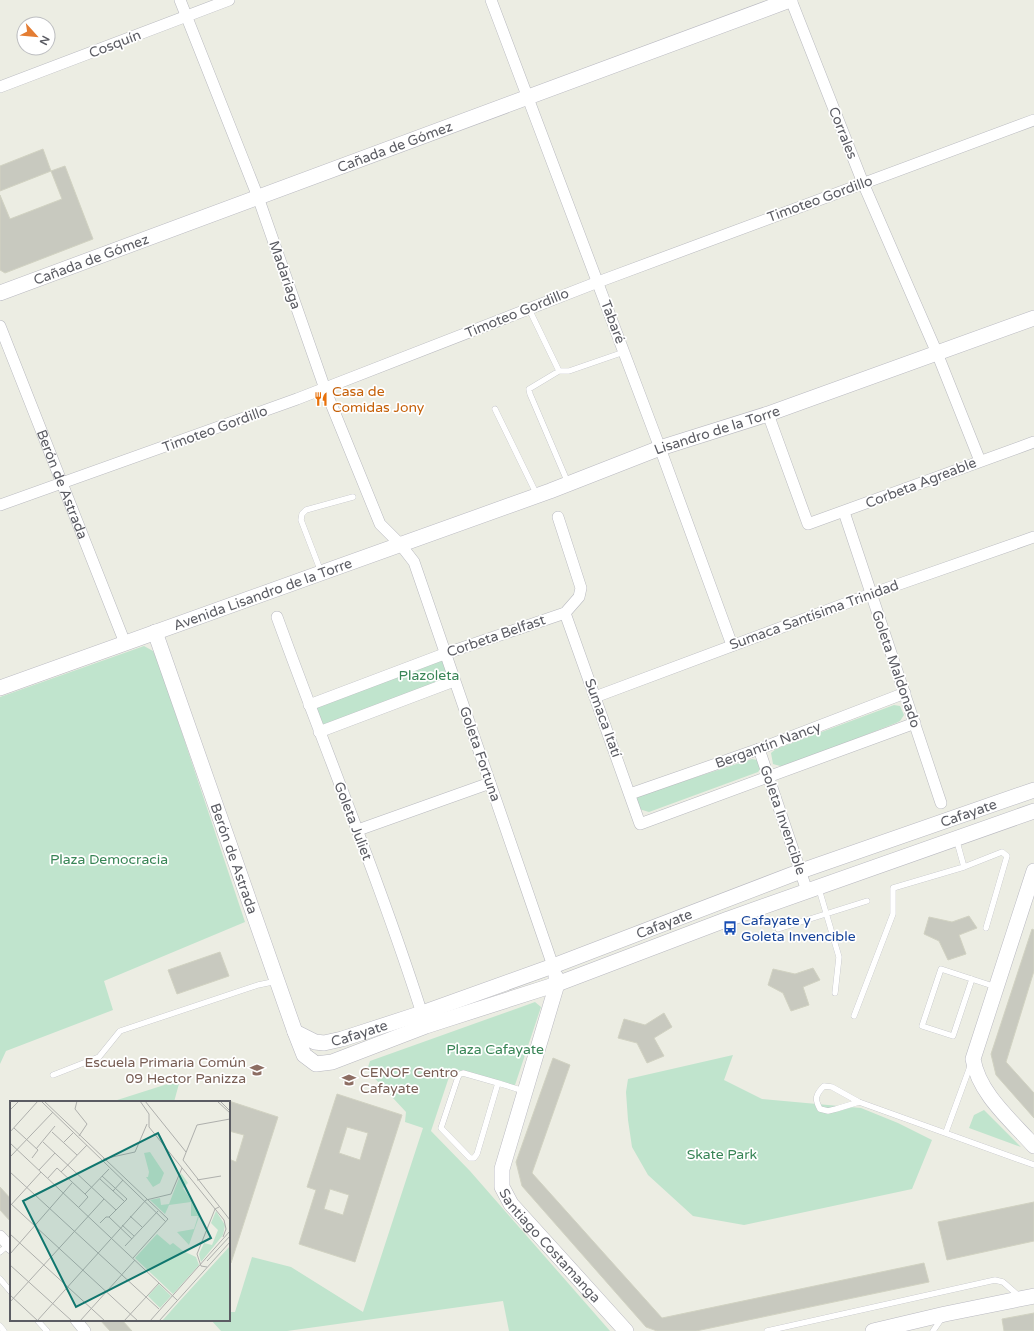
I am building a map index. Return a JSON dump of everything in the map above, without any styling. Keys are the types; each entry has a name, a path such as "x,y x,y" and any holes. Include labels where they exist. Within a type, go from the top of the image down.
{"street":[{"name":"Madariaga","path":"180,0 258,197 325,389 380,524 400,544"},
{"name":"Cosquín","path":"0,87 230,0"},
{"name":"Tabaré","path":"491,0 598,282 732,645"},
{"name":"Cañada de Gómez","path":"0,293 790,0"},
{"name":"Corrales","path":"790,0 863,183 937,353 980,460"},
{"name":"Timoteo Gordillo","path":"0,505 62,482 91,474 325,389 598,282 1034,120"},
{"name":"Lisandro de la Torre","path":"400,544 568,484 660,448 768,414 1034,318"},
{"name":"Berón de Astrada","path":"0,326 125,643"},
{"name":"Corbeta Agreable","path":"768,414 808,524 844,512 980,460 1034,442"},
{"name":"Goleta Maldonado","path":"844,512 941,803"},
{"path":"558,517 581,588 577,601 565,613"},
{"name":"Sumaca Santísima Trinidad","path":"595,697 871,594 1034,537"},
{"name":"Avenida Lisandro de la Torre","path":"125,643 400,544"},
{"name":"Goleta Fortuna","path":"400,544 414,562 444,654 553,966"},
{"name":"Corbeta Belfast","path":"309,706 444,654 565,613"},
{"name":"Sumaca Itatí","path":"565,613 640,824 768,777"},
{"name":"Goleta Juliet","path":"277,617 309,706 358,830 424,1020"},
{"name":"Berón de Astrada","path":"155,632 304,1055 309,1061 316,1064 332,1062"},
{"path":"0,688 125,643"},
{"name":"Corbeta Belfast","path":"319,732 454,681"},
{"name":"Bergantín Nancy","path":"630,794 759,749 905,693"},
{"path":"768,777 914,723"},
{"name":"Goleta Invencible","path":"759,749 801,871 813,889"},
{"path":"358,830 490,783"},
{"name":"Cafayate","path":"332,1062 424,1020 553,966 801,871 1034,790"},
{"name":"Cafayate","path":"295,1032 306,1039 324,1043 338,1041 424,1020 557,984 664,942 1034,811"},
{"path":"1034,871 973,1059 976,1073 982,1085 1034,1146"},
{"name":"Santiago Costamanga","path":"553,966 557,984 502,1169 502,1187 504,1194 511,1204 626,1331"},
{"path":"0,1236 6,1248"},
{"path":"873,1331 944,1314 1028,1297"},
{"path":"77,1321 85,1331"}],"lane":[{"path":"529,309 560,371"},
{"path":"568,484 529,390 560,371 569,371 624,352"},
{"path":"495,409 537,495"},
{"path":"321,572 301,520 302,514 306,510 353,497"},
{"path":"956,838 964,867"},
{"path":"854,1016 893,914 893,888 964,867 1002,852 1007,856 986,928"},
{"path":"813,889 825,914 839,957 835,993"},
{"path":"778,929 867,901"},
{"path":"972,979 953,1036 922,1026 941,969 997,987"},
{"path":"53,1075 99,1058 120,1031 258,985 277,981"},
{"path":"946,1132 973,1059"},
{"path":"498,1084 477,1154 474,1158 470,1158 441,1128 460,1074 525,1091"},
{"path":"859,1102 828,1111 820,1109 815,1102 817,1093 824,1086 832,1087 859,1102 1034,1164"},
{"path":"0,1279 10,1291"},
{"path":"768,1331 995,1280 1003,1282 1028,1297"},
{"path":"933,1331 944,1314"},
{"path":"38,1321 46,1331"},
{"path":"0,1326 4,1331"}],"green space":[{"name":"Plaza Democracia","path":"144,646 153,651 159,664 245,922 104,981 113,1010 6,1051 0,1064 0,697"},
{"name":"Plazoleta","path":"444,654 454,681 319,732 309,706"},
{"path":"894,705 900,706 904,715 900,721 896,723 784,767 773,764 771,753 776,749"},
{"path":"752,759 757,760 761,768 758,772 649,812 639,809 636,804 637,798 641,795"},
{"name":"Plaza Cafayate","path":"535,1002 541,1007 514,1088 452,1068 431,1131 470,1171 610,1331 509,1331 503,1301 287,1331 221,1331 212,1321 230,1321 230,1312 235,1312 252,1257 291,1267 363,1312 423,1128 405,1122 406,1112 367,1070 370,1061"},
{"name":"Skate Park","path":"733,1055 724,1080 762,1099 861,1108 898,1123 932,1140 912,1189 744,1225 693,1216 648,1175 632,1147 626,1092 628,1079"},
{"path":"180,1080 174,1101 114,1101"},
{"path":"984,1110 1021,1147 969,1128 974,1115"}],"building":[{"path":"43,149 51,171 0,191 0,166"},
{"path":"65,166 93,239 5,273 0,270 0,195 10,219 62,199 51,171"},
{"path":"969,916 977,928 959,935 966,954 948,960 939,941 924,934 929,917 952,922"},
{"path":"1032,929 1034,930 1034,971 1006,1062 1034,1093 1034,1118 996,1075 991,1054"},
{"path":"220,952 229,976 177,994 168,970"},
{"path":"813,968 820,980 803,987 809,1005 791,1011 783,993 768,985 773,969 795,974"},
{"path":"664,1013 672,1027 654,1038 664,1056 647,1063 637,1043 618,1038 624,1019 645,1025"},
{"path":"553,1058 570,1065 532,1173 662,1318 924,1263 929,1282 696,1331 657,1331 646,1327 522,1186 516,1162"},
{"path":"337,1094 402,1115 355,1262 299,1244 316,1190 307,1187","holes":["347,1127 368,1133 360,1160 339,1153","330,1189 349,1195 343,1215 324,1209"]},
{"path":"230,1101 278,1117 231,1263 230,1159 236,1162 244,1135 230,1131"},
{"path":"0,1187 10,1198 10,1221 0,1210"},
{"path":"1034,1202 1034,1241 947,1260 938,1222"},
{"path":"1034,1313 1034,1331 1004,1331 1002,1319"},
{"path":"101,1321 123,1321 132,1331 110,1331"}],"place":[{"name":"Casa de Comidas Jony","path":"321,399"},
{"name":"Cafayate y Goleta Invencible","path":"730,928"},
{"name":"Escuela Primaria Común 09 Hector Panizza","path":"257,1070"},
{"name":"CENOF Centro Cafayate","path":"349,1080"}]}
